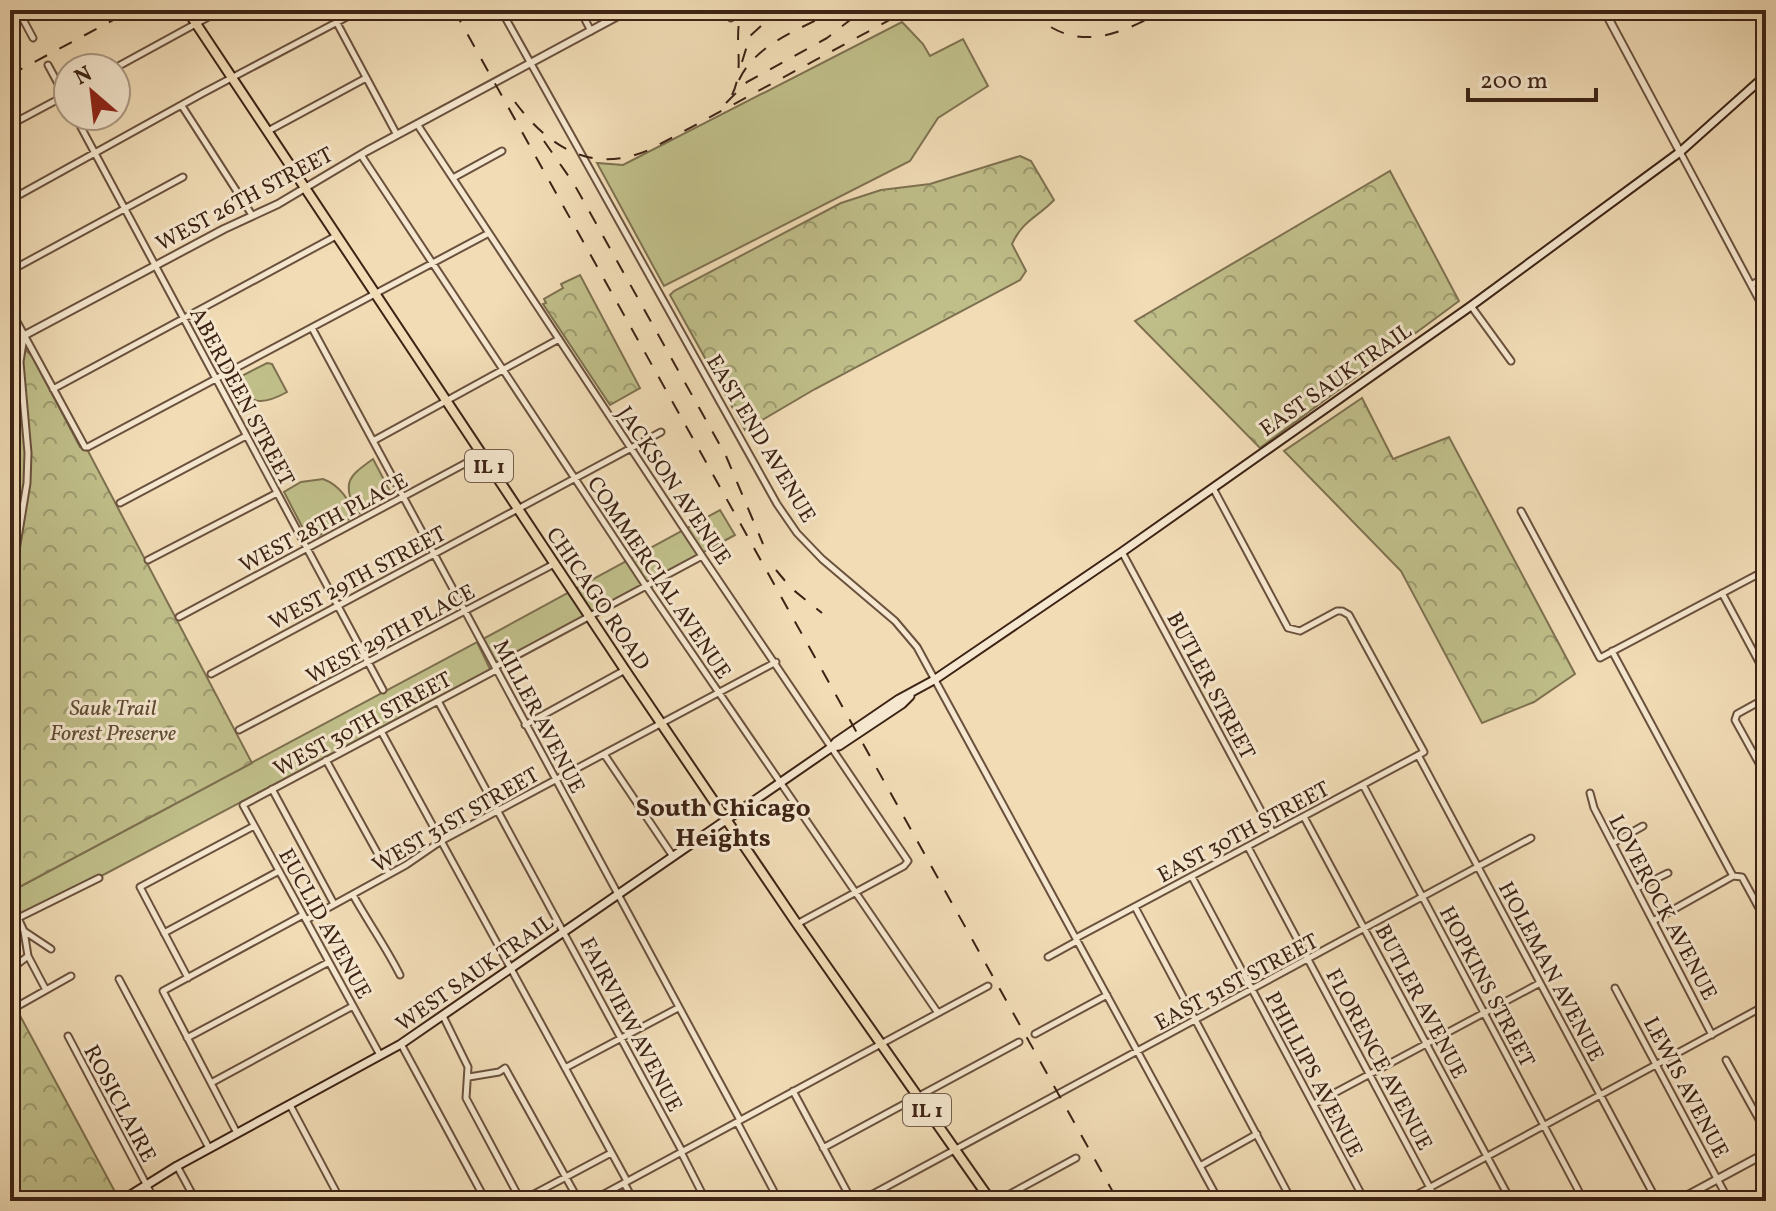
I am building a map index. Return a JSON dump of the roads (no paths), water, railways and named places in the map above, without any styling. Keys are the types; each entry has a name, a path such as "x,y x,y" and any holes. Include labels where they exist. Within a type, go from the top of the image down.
{"main road":[{"name":"CHICAGO ROAD","path":"187,10 589,617 797,924 991,1201"},
{"name":"EAST SAUK TRAIL","path":"857,731 899,699 934,680 1122,552 1471,306 1680,152 1766,75"},
{"name":"WEST SAUK TRAIL","path":"121,1201 209,1148 401,1044 836,742 857,731"}],"street":[{"path":"14,10 33,38"},
{"path":"132,59 221,10"},
{"path":"330,10 397,135"},
{"path":"10,200 360,10"},
{"name":"EAST END AVENUE","path":"501,10 777,504 797,533 822,559 895,621 917,647 1219,1201"},
{"path":"580,10 591,31"},
{"name":"WEST 26TH STREET","path":"10,343 305,189 397,135 629,10"},
{"path":"726,10 731,18"},
{"path":"1604,10 1766,313"},
{"path":"48,65 52,72"},
{"path":"267,132 366,78"},
{"path":"10,125 52,105"},
{"path":"182,106 252,215"},
{"name":"JACKSON AVENUE","path":"417,124 908,861 854,893"},
{"name":"ABERDEEN STREET","path":"84,132 383,690"},
{"path":"453,178 502,151"},
{"name":"COMMERCIAL AVENUE","path":"361,155 646,586 938,1013"},
{"path":"10,271 183,177"},
{"path":"10,309 85,447 489,232"},
{"path":"53,389 336,236"},
{"path":"1751,285 1766,277"},
{"path":"1471,306 1511,361"},
{"name":"MILLER AVENUE","path":"312,328 779,1201"},
{"path":"10,703 13,569 27,483 28,453 20,362 24,335"},
{"path":"373,441 559,339"},
{"name":"WEST 29TH STREET","path":"211,674 661,432"},
{"path":"120,503 246,436"},
{"name":"WEST 28TH PLACE","path":"179,617 481,455"},
{"name":"HOLEMAN AVENUE","path":"1213,488 1288,628 1300,631 1337,611 1349,615 1479,868 1657,1201"},
{"path":"148,560 277,493"},
{"path":"1521,511 1600,658 1766,570"},
{"name":"BUTLER STREET","path":"1122,552 1273,833"},
{"name":"WEST 30TH STREET","path":"243,805 702,556"},
{"name":"WEST 29TH PLACE","path":"239,730 554,563"},
{"path":"1722,593 1766,675"},
{"path":"1612,651 1733,876"},
{"path":"662,723 776,662"},
{"path":"525,725 625,670"},
{"path":"1766,698 1737,714 1735,720 1766,776"},
{"name":"FAIRVIEW AVENUE","path":"438,701 622,1038 706,1201"},
{"name":"WEST 31ST STREET","path":"187,1038 163,991 353,895 441,841 662,723"},
{"path":"381,731 611,1153 634,1201"},
{"path":"604,754 672,855"},
{"name":"EAST 30TH STREET","path":"1048,957 1421,754"},
{"path":"326,760 389,874"},
{"name":"HOPKINS STREET","path":"1363,785 1584,1201"},
{"path":"272,789 334,904"},
{"name":"LOVEROCK AVENUE","path":"1590,793 1594,808 1712,1035"},
{"name":"EUCLID AVENUE","path":"243,805 380,1056"},
{"name":"BUTLER AVENUE","path":"1304,817 1511,1201"},
{"path":"188,978 140,887 254,826"},
{"path":"1613,843 1643,826"},
{"name":"EAST 31ST STREET","path":"954,1150 1531,838"},
{"name":"FLORENCE AVENUE","path":"1248,847 1437,1201"},
{"path":"164,933 279,871"},
{"path":"1637,888 1668,873"},
{"path":"1653,921 1733,876 1742,877 1766,921"},
{"name":"PHILLIPS AVENUE","path":"1192,877 1365,1201"},
{"path":"10,922 99,878"},
{"path":"797,924 854,893"},
{"path":"353,895 400,975"},
{"path":"1135,907 1292,1201"},
{"path":"18,918 24,931 28,956 46,991"},
{"path":"24,931 51,949"},
{"path":"10,970 28,956"},
{"path":"237,1133 187,1038 329,962"},
{"path":"16,1007 71,976"},
{"path":"119,979 209,1148"},
{"path":"1314,1104 1540,983"},
{"path":"591,1201 988,986"},
{"name":"LEWIS AVENUE","path":"1615,988 1729,1201"},
{"path":"1035,1034 1107,995"},
{"path":"1405,1201 1766,1005"},
{"path":"211,1083 353,1006"},
{"path":"565,1068 678,1008"},
{"path":"443,1016 465,1057 469,1077 466,1098 521,1201 611,1153"},
{"name":"ROSICLAIRE","path":"68,1036 155,1201"},
{"path":"823,1148 1019,1042"},
{"path":"401,1044 486,1201"},
{"path":"1726,1060 1766,1132"},
{"path":"469,1077 499,1072 505,1068 579,1201"},
{"path":"793,1091 852,1201"},
{"path":"290,1105 341,1201"},
{"path":"1200,1166 1257,1134"},
{"path":"860,1201 954,1150"},
{"path":"1677,1201 1766,1153"},
{"path":"997,1201 1076,1158"},
{"path":"177,1166 196,1201"}],"railway":[{"path":"10,75 132,10"},
{"path":"454,10 1118,1201"},
{"path":"732,95 738,74 738,32 742,10"},
{"path":"739,80 747,67 769,46 837,10"},
{"path":"726,103 747,82 827,38 863,10"},
{"path":"515,102 543,133 575,153 592,158 630,156 651,149 908,10"},
{"path":"1029,10 1062,33 1079,37 1113,33 1165,10"},
{"path":"742,62 750,36 761,26"},
{"path":"544,141 574,184 726,456 763,544"},
{"path":"776,570 791,588 822,613"}],"district":[{"name":"South Chicago Heights","path":"723,822"}],"park label":[{"name":"Sauk Trail Forest Preserve","path":"113,720"}]}
